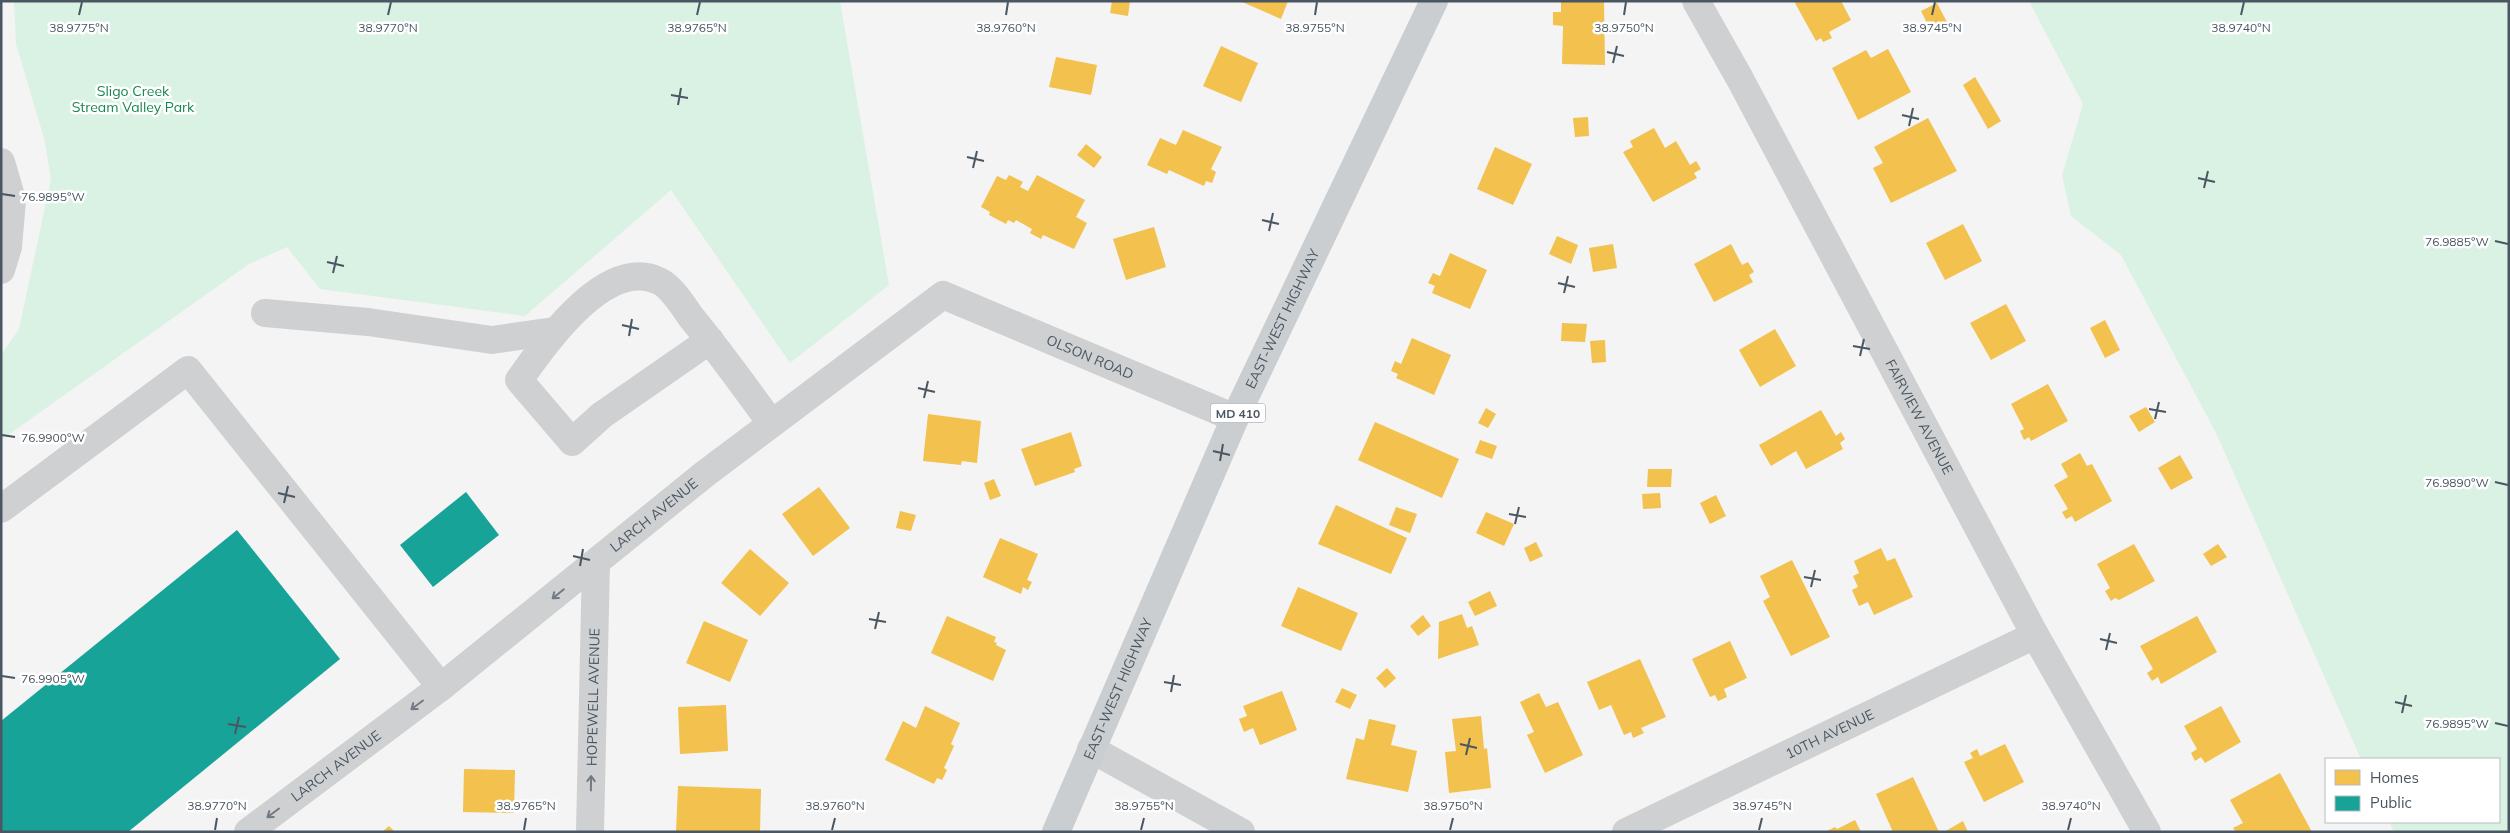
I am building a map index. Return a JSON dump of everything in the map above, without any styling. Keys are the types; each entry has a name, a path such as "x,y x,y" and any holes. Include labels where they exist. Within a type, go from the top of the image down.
{"main road":[{"name":"EAST-WEST HIGHWAY","path":"1056,832 1235,418 1434,1"}],"street":[{"name":"FAIRVIEW AVENUE","path":"1696,1 1740,79 2035,635 2148,832"},
{"path":"1,162 12,200 8,247 1,270"},
{"path":"710,340 602,416 572,442 519,380 554,332 595,293 622,280 645,277 662,283 710,340 772,423"},
{"name":"OLSON ROAD","path":"943,295 1235,418"},
{"name":"LARCH AVENUE","path":"248,832 441,688 706,473 943,295"},
{"path":"265,314 368,322 492,340 554,332"},
{"path":"1,510 188,370 441,688"},
{"name":"HOPEWELL AVENUE","path":"590,832 596,563"},
{"name":"10TH AVENUE","path":"1626,832 2035,635"},
{"path":"1091,749 1242,832"}],"green space":[{"name":"Sligo Creek Stream Valley Park","path":"14,1 840,1 889,285 790,363 671,190 525,316 320,289 287,247 249,264 1,440 1,355 19,329 51,179 44,138 16,44"},
{"path":"2029,1 2509,1 2509,832 2394,832 2390,823 2500,823 2500,758 2361,758 2215,431 2121,255 2071,216 2062,175 2083,104"}],"building: Homes":[{"path":"1112,1 1130,1 1128,16 1110,13"},
{"path":"1240,1 1288,1 1281,19"},
{"path":"1561,1 1604,1 1605,65 1562,64 1563,26 1553,25 1553,12 1561,12"},
{"path":"1798,1 1841,1 1851,20 1829,32 1832,38 1823,42 1821,38 1816,41 1795,3"},
{"path":"1937,3 1947,22 1931,31 1921,11"},
{"path":"1221,46 1258,63 1241,102 1203,86"},
{"path":"1888,49 1911,92 1858,120 1832,68 1866,50 1871,58"},
{"path":"1056,57 1097,65 1091,95 1049,87"},
{"path":"1975,77 2001,121 1988,129 1963,85"},
{"path":"1588,117 1589,136 1575,137 1573,118"},
{"path":"1928,118 1957,171 1891,203 1873,168 1883,163 1874,147"},
{"path":"1654,128 1665,148 1676,141 1690,165 1696,161 1701,169 1694,173 1697,178 1653,202 1623,152 1633,147 1630,141"},
{"path":"1183,130 1222,147 1211,169 1216,172 1212,183 1206,181 1204,186 1169,170 1167,174 1147,165 1160,138 1176,145"},
{"path":"1086,144 1102,157 1094,168 1077,155"},
{"path":"1495,147 1532,164 1513,205 1477,189"},
{"path":"1009,175 1023,182 1020,187 1028,191 1037,175 1085,200 1076,217 1087,223 1074,249 1043,235 1041,239 1030,233 1032,229 1016,220 1014,223 1008,220 1006,224 989,215 990,212 981,207 997,176 1006,180"},
{"path":"1963,224 1982,261 1945,280 1926,243"},
{"path":"1154,227 1166,267 1126,280 1113,239"},
{"path":"1557,236 1578,245 1571,264 1549,254"},
{"path":"1613,244 1617,268 1593,272 1589,248"},
{"path":"1731,244 1742,265 1748,262 1754,272 1749,275 1753,282 1714,302 1694,264"},
{"path":"1450,253 1487,270 1470,309 1432,293 1435,286 1428,283 1433,273 1440,276"},
{"path":"2006,304 2026,341 1991,360 1970,323"},
{"path":"2105,320 2120,350 2105,358 2090,328"},
{"path":"1562,323 1587,324 1585,342 1561,341"},
{"path":"1775,329 1796,366 1760,387 1739,350"},
{"path":"1412,338 1451,355 1434,395 1396,378 1398,374 1391,371 1395,361 1401,364"},
{"path":"1605,340 1606,362 1592,363 1590,341"},
{"path":"2048,384 2068,421 2031,441 2029,437 2024,440 2020,431 2024,429 2011,404"},
{"path":"2146,407 2155,422 2139,432 2129,416"},
{"path":"1486,408 1496,414 1488,428 1478,423"},
{"path":"1821,410 1836,436 1841,432 1845,439 1840,443 1843,449 1806,469 1796,451 1771,466 1759,445"},
{"path":"928,414 981,421 977,463 962,461 961,465 923,461"},
{"path":"1375,422 1459,459 1442,498 1358,460"},
{"path":"1071,432 1082,466 1074,469 1075,472 1035,486 1021,449"},
{"path":"1480,440 1497,446 1492,459 1475,453"},
{"path":"2080,453 2087,466 2092,464 2112,501 2075,522 2072,516 2066,519 2062,512 2068,509 2054,485 2068,477 2061,464"},
{"path":"2180,455 2193,478 2171,490 2158,468"},
{"path":"1648,469 1672,469 1671,487 1647,487"},
{"path":"994,479 1001,496 990,500 984,483"},
{"path":"819,487 850,528 813,556 782,514"},
{"path":"1660,493 1661,508 1643,509 1642,494"},
{"path":"1716,495 1726,516 1710,524 1700,503"},
{"path":"1336,505 1407,538 1391,574 1318,544"},
{"path":"1396,507 1417,514 1410,533 1389,525"},
{"path":"900,511 916,515 911,531 896,528"},
{"path":"1486,512 1514,524 1504,546 1476,533"},
{"path":"1000,538 1038,554 1027,580 1032,582 1028,590 1023,587 1021,594 983,577"},
{"path":"1536,542 1543,556 1530,562 1524,548"},
{"path":"2134,544 2155,581 2119,600 2115,598 2111,601 2105,591 2110,588 2097,564"},
{"path":"2218,544 2227,557 2211,566 2203,554"},
{"path":"1881,548 1887,561 1895,558 1913,597 1874,615 1868,602 1859,606 1852,590 1858,587 1853,576 1859,573 1854,561"},
{"path":"750,549 789,583 760,616 721,583"},
{"path":"1792,560 1830,637 1791,656 1763,601 1770,597 1760,576"},
{"path":"1298,587 1358,613 1341,651 1281,626"},
{"path":"1490,591 1497,606 1475,616 1468,602"},
{"path":"1462,614 1467,628 1472,626 1479,645 1438,659 1439,622"},
{"path":"1423,615 1431,626 1418,636 1410,626"},
{"path":"947,616 996,637 994,642 997,643 996,645 1006,650 993,681 931,653"},
{"path":"2197,616 2217,652 2161,684 2158,677 2152,681 2147,673 2153,669 2140,646"},
{"path":"704,621 748,640 730,682 686,663"},
{"path":"1730,641 1747,678 1724,689 1727,697 1718,701 1715,695 1710,697 1692,659"},
{"path":"1640,659 1666,717 1641,728 1644,733 1633,738 1631,732 1624,735 1611,705 1599,710 1587,682"},
{"path":"1387,668 1396,678 1385,688 1376,678"},
{"path":"1342,688 1357,695 1350,709 1335,702"},
{"path":"1282,691 1297,730 1260,745 1253,728 1244,732 1239,719 1247,716 1243,706"},
{"path":"1539,693 1546,707 1558,702 1583,755 1545,773 1527,735 1534,732 1520,702"},
{"path":"726,705 728,751 680,754 678,707"},
{"path":"925,706 960,723 951,744 954,746 944,768 947,770 942,780 937,778 934,784 885,760 903,721 916,728"},
{"path":"2221,706 2241,742 2205,763 2201,757 2195,761 2191,753 2197,749 2184,726"},
{"path":"1481,716 1484,749 1487,748 1491,788 1449,793 1445,752 1456,751 1452,719"},
{"path":"1369,719 1396,725 1391,745 1417,751 1408,792 1346,779 1356,738 1364,740"},
{"path":"2005,744 2024,782 1984,802 1964,762 1973,758 1970,753 1977,749 1980,756"},
{"path":"464,769 515,770 514,813 463,812"},
{"path":"2280,773 2312,832 2236,832 2233,828 2243,823 2230,800"},
{"path":"1913,777 1939,832 1893,832 1876,794"},
{"path":"678,786 761,789 760,832 676,832"},
{"path":"1855,820 1861,832 1825,832 1835,827 1837,829"},
{"path":"1963,821 1968,832 1944,832"},
{"path":"389,826 395,832 382,832"}],"building: Public":[{"path":"466,492 499,535 433,587 400,545"},
{"path":"237,530 340,659 128,832 1,832 1,721"}]}
